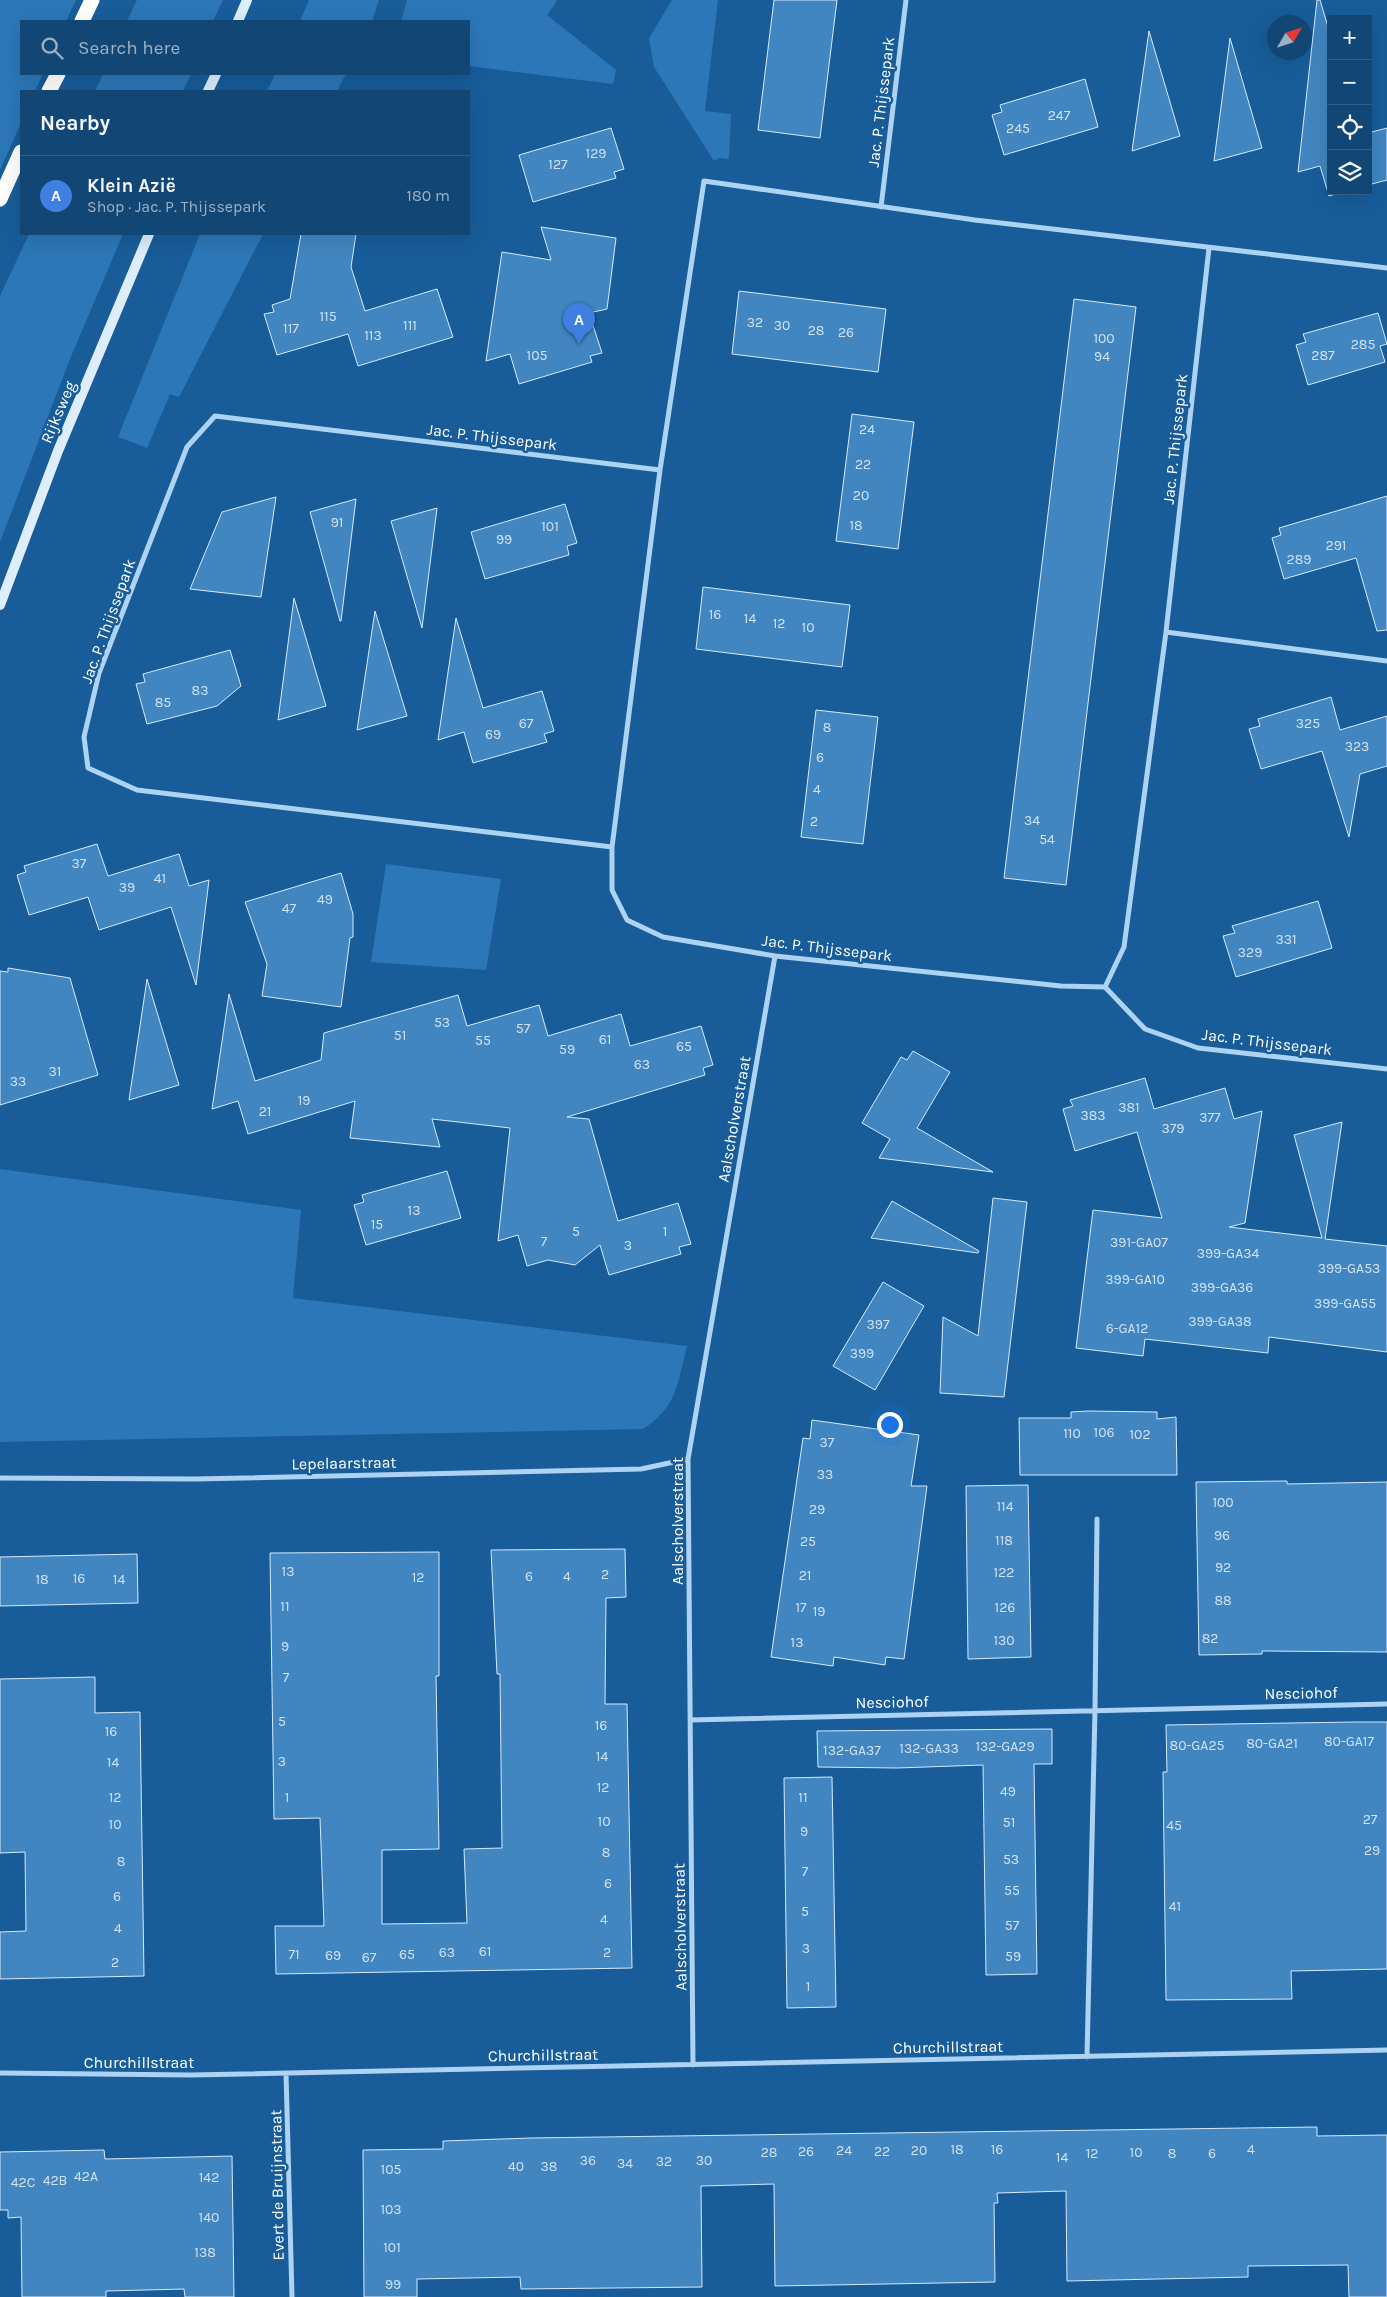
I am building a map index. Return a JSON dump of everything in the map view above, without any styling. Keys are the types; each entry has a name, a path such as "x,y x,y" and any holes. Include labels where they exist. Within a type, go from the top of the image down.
{"highway":[{"path":"82,20 92,0"},
{"path":"50,90 58,75"},
{"path":"0,199 20,154"}],"main road":[{"path":"238,20 247,0"},
{"path":"208,90 216,75"},
{"name":"Rijksweg","path":"0,605 58,450 149,235"}],"street":[{"name":"Jac. P. Thijssepark","path":"881,207 906,0"},
{"name":"Jac. P. Thijssepark","path":"1387,268 881,207 704,181 660,470 612,847 612,890 627,920 663,936 775,956 1061,986 1105,987 1145,1029 1198,1048 1387,1069"},
{"name":"Jac. P. Thijssepark","path":"1105,987 1124,947 1166,632 1209,248"},
{"name":"Jac. P. Thijssepark","path":"612,847 137,790 88,768 84,737 99,674 187,447 215,416 660,470"},
{"path":"1166,632 1387,661"},
{"name":"Aalscholverstraat","path":"694,2065 688,1459 775,956"},
{"name":"Lepelaarstraat","path":"0,1478 195,1479 641,1469 688,1459"},
{"path":"1087,2057 1095,1710 1096,1519"},
{"name":"Nesciohof","path":"690,1720 1387,1704"},
{"name":"Churchillstraat","path":"0,2073 191,2075 1387,2050"},
{"name":"Evert de Bruijnstraat","path":"286,2073 292,2297"}],"shaded area":[{"path":"0,0 76,0 66,20 20,20 20,75 43,75 35,90 20,90 20,125 0,170"},
{"path":"137,0 223,0 213,20 127,20"},
{"path":"309,0 379,0 372,20 300,20"},
{"path":"407,0 556,0 547,15 616,70 613,84 470,66 470,20 401,20"},
{"path":"672,0 718,0 705,111 731,114 729,159 719,158 714,161 654,67 649,38"},
{"path":"103,75 191,75 183,90 95,90"},
{"path":"275,75 345,75 338,90 267,90"},
{"path":"29,235 123,235 70,359 0,542 0,296"},
{"path":"200,235 262,235 179,397 170,394 147,448 118,437"},
{"path":"386,864 501,879 486,970 371,962"},
{"path":"0,1169 301,1210 293,1298 687,1346 678,1383 670,1403 655,1420 643,1429 0,1442"}],"building":[{"path":"774,0 837,0 820,138 758,130"},
{"path":"1317,0 1320,0 1327,24 1327,189 1320,166 1298,172 1310,60 1312,60"},
{"path":"1149,31 1180,136 1132,151"},
{"path":"1230,38 1262,148 1214,161"},
{"path":"1085,79 1098,127 1004,155 992,115 1002,112 1000,105"},
{"path":"611,128 624,169 614,172 616,178 533,202 519,155"},
{"path":"1387,128 1387,180 1372,184 1372,150 1372,132"},
{"path":"541,227 616,238 607,309 589,313 602,353 590,356 592,362 519,384 510,354 486,361 502,252 551,260"},
{"path":"301,235 356,235 351,267 365,311 437,289 453,337 358,366 348,334 277,355 264,314 274,312 272,305 290,299"},
{"path":"739,291 886,309 878,372 732,354"},
{"path":"1074,299 1136,307 1066,885 1004,878"},
{"path":"1378,313 1387,344 1380,346 1385,362 1308,385 1296,345 1306,342 1303,334"},
{"path":"852,414 914,422 898,549 836,541"},
{"path":"1387,496 1387,630 1377,631 1356,558 1284,579 1272,538 1281,535 1279,528"},
{"path":"276,497 261,597 190,589 222,512"},
{"path":"356,499 341,621 340,621 310,512"},
{"path":"565,504 577,543 567,546 569,555 485,579 471,532"},
{"path":"437,508 422,628 391,521"},
{"path":"703,587 850,605 842,667 696,649"},
{"path":"294,598 326,706 278,720"},
{"path":"375,611 407,716 357,730"},
{"path":"456,618 483,708 542,691 554,731 544,734 547,742 473,763 464,732 438,740"},
{"path":"230,650 241,686 217,706 147,724 136,684 145,682 143,674"},
{"path":"1331,697 1340,730 1387,716 1387,766 1360,774 1349,837 1322,751 1261,769 1249,729 1260,726 1258,719"},
{"path":"816,710 878,717 863,844 801,837"},
{"path":"97,844 108,876 179,854 189,886 209,880 196,985 171,907 99,930 88,897 29,915 17,875 26,872 24,866"},
{"path":"341,873 353,914 353,937 350,938 341,1007 262,996 267,964 245,902"},
{"path":"1318,901 1332,948 1236,977 1223,936 1235,933 1232,926"},
{"path":"8,968 70,978 98,1075 0,1105 0,971 8,972"},
{"path":"147,979 179,1085 129,1100"},
{"path":"229,994 255,1081 321,1060 324,1033 458,995 467,1026 539,1005 548,1036 621,1014 630,1046 701,1026 713,1065 703,1068 705,1075 567,1117 589,1119 618,1221 678,1203 691,1244 679,1247 681,1254 609,1275 600,1245 575,1265 548,1260 527,1266 518,1235 498,1241 510,1128 432,1119 440,1147 350,1138 355,1101 248,1134 238,1101 212,1109"},
{"path":"913,1051 950,1072 917,1128 993,1172 879,1158 890,1139 862,1123 901,1057 907,1060"},
{"path":"1145,1078 1154,1109 1225,1088 1234,1119 1262,1111 1245,1223 1229,1227 1322,1238 1294,1135 1342,1122 1325,1239 1387,1246 1387,1352 1269,1337 1268,1353 1145,1339 1143,1356 1076,1348 1093,1210 1162,1218 1137,1132 1075,1151 1063,1109 1073,1106 1070,1100"},
{"path":"447,1171 461,1218 366,1245 354,1205 364,1202 362,1195"},
{"path":"993,1198 1027,1202 1004,1397 940,1393 943,1317 978,1336"},
{"path":"892,1201 979,1251 978,1253 871,1238"},
{"path":"883,1282 924,1306 875,1390 833,1366"},
{"path":"1071,1412 1157,1412 1157,1419 1176,1417 1177,1475 1020,1475 1019,1418 1071,1418"},
{"path":"812,1420 919,1435 911,1486 927,1486 904,1659 886,1657 885,1665 834,1657 833,1666 771,1657 803,1438 810,1439"},
{"path":"1287,1481 1287,1484 1387,1482 1387,1652 1262,1651 1262,1654 1199,1655 1196,1482"},
{"path":"1028,1485 1031,1657 968,1659 966,1486"},
{"path":"625,1549 626,1597 606,1598 605,1704 627,1704 632,1968 276,1974 275,1926 324,1926 320,1818 274,1819 270,1553 439,1552 439,1676 436,1676 439,1849 382,1850 382,1924 467,1923 464,1849 502,1848 500,1674 497,1674 491,1550"},
{"path":"137,1554 138,1603 0,1606 0,1557"},
{"path":"95,1677 95,1713 140,1712 144,1976 0,1979 0,1932 26,1931 25,1852 0,1853 0,1679"},
{"path":"1387,1722 1387,1969 1291,1971 1292,1999 1166,2000 1163,1772 1167,1772 1166,1725"},
{"path":"1052,1729 1052,1764 1034,1764 1037,1974 986,1975 983,1765 897,1768 818,1767 817,1731"},
{"path":"832,1777 836,2007 787,2008 784,1778"},
{"path":"1317,2127 1317,2136 1387,2135 1387,2297 1349,2297 1348,2265 1248,2266 1248,2277 1067,2281 1066,2191 997,2193 998,2203 994,2203 995,2282 775,2286 774,2184 701,2186 702,2287 521,2289 520,2277 417,2279 417,2297 364,2297 363,2150 443,2149 443,2141 531,2138"},
{"path":"104,2150 105,2159 232,2156 234,2297 185,2297 184,2289 106,2291 106,2297 22,2297 21,2217 8,2218 8,2210 0,2210 0,2152"}],"place":[{"name":"Klein Azië","path":"579,344"}]}
